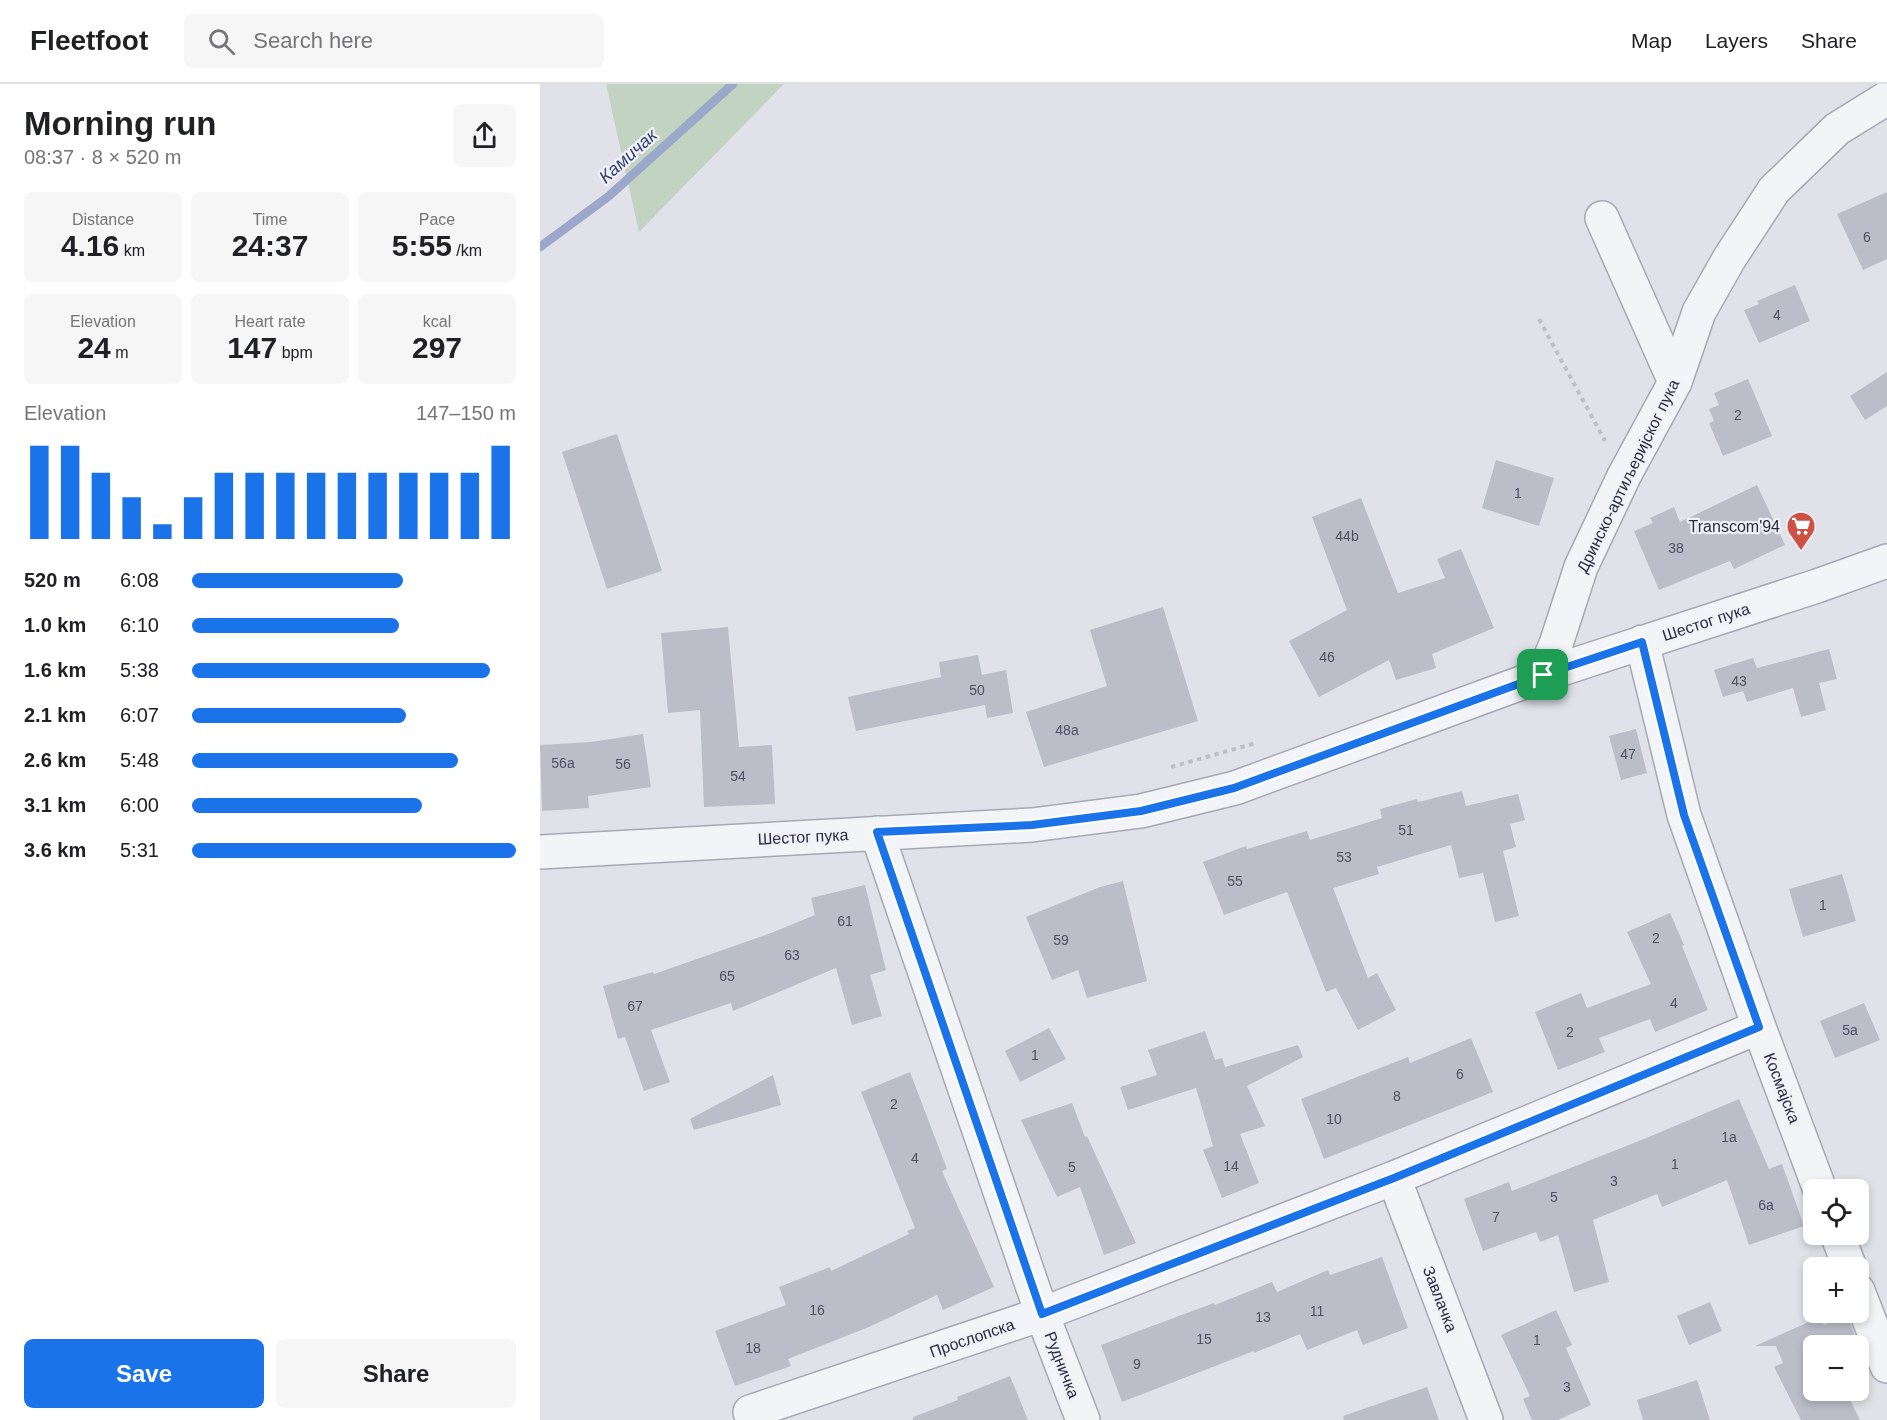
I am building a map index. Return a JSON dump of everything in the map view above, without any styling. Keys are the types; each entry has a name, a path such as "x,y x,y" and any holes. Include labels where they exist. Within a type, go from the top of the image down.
{"street":[{"name":"Дринско-артиљеријског пука","path":"1543,675 1556,644 1581,567 1624,476 1675,382 1699,312 1729,259 1774,190 1837,129 1887,98"},
{"path":"1602,218 1675,382"},
{"name":"Шестог пука","path":"540,852 1032,825 1151,808 1234,788 1543,675 1887,561"},
{"name":"Космајска","path":"1642,642 1684,815 1816,1179"},
{"name":"Рудничка","path":"877,832 1042,1314 1083,1420"},
{"name":"Прослопска","path":"750,1413 1042,1314 1394,1178 1759,1027"},
{"name":"Завлачка","path":"1394,1178 1486,1420"},
{"path":"1869,1319 1887,1366"}],"path":[{"path":"1539,319 1624,476"},
{"path":"1162,770 1265,740"}],"green space":[{"path":"606,84 784,84 639,232"}],"building":[{"path":"1887,192 1887,259 1863,270 1837,214"},
{"path":"1795,285 1810,321 1759,343 1744,310 1759,304 1757,301"},
{"path":"1887,372 1887,406 1865,420 1850,396"},
{"path":"1748,379 1772,436 1723,456 1709,423 1714,421 1709,409 1719,405 1714,393"},
{"path":"617,434 662,571 607,589 562,452"},
{"path":"1496,460 1554,478 1539,526 1482,508"},
{"path":"1757,485 1785,545 1734,569 1730,561 1659,590 1634,531 1653,523 1650,518 1674,507 1680,522"},
{"path":"1361,498 1398,593 1445,578 1437,559 1461,549 1494,628 1432,654 1436,668 1396,680 1389,660 1319,697 1289,641 1347,610 1312,517"},
{"path":"1163,607 1198,721 1044,767 1026,712 1107,686 1090,630"},
{"path":"728,627 739,747 772,745 775,804 704,807 700,710 668,713 661,633"},
{"path":"1829,649 1837,679 1819,683 1826,710 1801,717 1793,688 1747,702 1743,691 1723,697 1714,670 1753,658 1757,668"},
{"path":"978,655 982,675 1006,670 1013,713 987,718 985,705 856,731 848,697 941,677 939,662"},
{"path":"1636,729 1647,773 1621,780 1609,736"},
{"path":"643,734 651,787 588,796 589,808 542,811 540,745 591,742"},
{"path":"1462,791 1466,806 1518,794 1525,820 1510,824 1516,847 1503,851 1519,916 1495,922 1483,873 1459,878 1451,845 1377,867 1379,874 1333,888 1368,978 1377,973 1396,1010 1358,1030 1336,988 1326,992 1287,892 1224,915 1203,862 1246,846 1247,849 1307,831 1310,840 1382,818 1380,809 1417,799 1418,802"},
{"path":"1842,874 1856,921 1803,937 1789,889"},
{"path":"1123,881 1147,981 1087,998 1078,970 1052,980 1026,917 1100,887"},
{"path":"865,885 886,970 870,975 882,1016 852,1025 836,968 733,1011 731,1003 651,1030 670,1082 644,1091 625,1037 618,1039 603,986 653,972 654,974 771,933 815,915 811,898"},
{"path":"1670,913 1708,1010 1655,1032 1650,1019 1599,1038 1605,1052 1558,1070 1535,1012 1581,993 1587,1008 1651,984 1627,932"},
{"path":"1864,1003 1880,1040 1835,1058 1820,1021"},
{"path":"1049,1028 1066,1059 1020,1082 1005,1051"},
{"path":"1205,1031 1215,1060 1222,1058 1225,1067 1298,1045 1303,1057 1247,1086 1265,1126 1240,1134 1259,1183 1222,1198 1203,1150 1213,1146 1196,1088 1128,1110 1120,1087 1157,1075 1148,1050"},
{"path":"1471,1038 1493,1092 1324,1159 1301,1099 1408,1057 1410,1063"},
{"path":"910,1072 947,1169 942,1171 994,1287 943,1310 937,1295 869,1327 788,1359 791,1366 735,1386 715,1331 786,1305 779,1287 830,1267 831,1271 909,1234 907,1231 915,1228 861,1092"},
{"path":"773,1075 781,1105 694,1130 690,1119"},
{"path":"1739,1099 1769,1169 1782,1164 1803,1226 1749,1245 1727,1180 1662,1207 1657,1194 1593,1220 1609,1282 1574,1292 1558,1235 1540,1242 1536,1232 1483,1251 1464,1199 1509,1182 1512,1191"},
{"path":"1072,1103 1085,1137 1087,1136 1136,1243 1104,1255 1080,1187 1057,1197 1021,1120"},
{"path":"1382,1257 1408,1328 1363,1345 1357,1330 1307,1350 1300,1334 1122,1402 1101,1345 1214,1303 1215,1305 1272,1282 1277,1292 1328,1270 1330,1275"},
{"path":"1710,1302 1722,1331 1689,1345 1677,1316"},
{"path":"1556,1310 1572,1345 1566,1348 1591,1405 1558,1420 1532,1420 1523,1399 1530,1396 1501,1335"},
{"path":"1807,1323 1823,1323 1824,1325 1850,1323 1855,1335 1803,1335 1803,1401 1850,1401 1860,1420 1801,1420 1774,1367 1783,1363 1776,1346 1755,1346"},
{"path":"1010,1376 1028,1420 913,1420 913,1417 958,1400 957,1397"},
{"path":"1697,1380 1710,1420 1643,1420 1637,1400"},
{"path":"1427,1387 1439,1420 1344,1420 1343,1416"}],"waterway":[{"name":"Камичак","path":"540,247 609,196 733,84"}],"place":[{"name":"Transcom'94","path":"1801,552"}],"route":[{"path":"1642,642 1684,815 1759,1027 1394,1178 1042,1314 877,832 1032,825 1141,811 1234,788 1543,675 1642,642"}]}
